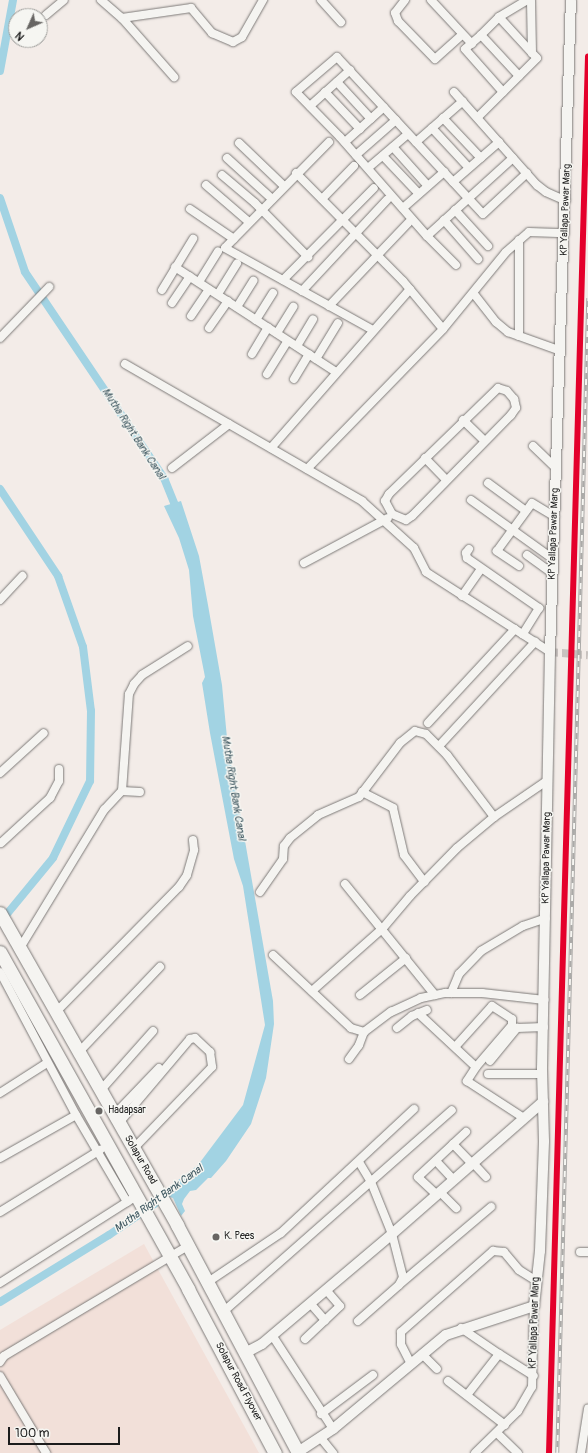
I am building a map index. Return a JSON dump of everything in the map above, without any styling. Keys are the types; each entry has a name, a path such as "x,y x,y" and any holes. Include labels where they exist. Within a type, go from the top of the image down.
{"highway":[{"name":"Solapur Road","path":"0,913 55,1013 177,1225 298,1452"},
{"name":"Solapur Road","path":"0,952 102,1148 158,1236 200,1312"},
{"name":"Solapur Road Flyover","path":"200,1312 276,1453"}],"street":[{"path":"48,14 64,0"},
{"path":"101,0 122,18 174,77"},
{"path":"122,18 191,8 212,33 233,42 242,37 263,0"},
{"path":"321,0 341,22"},
{"path":"405,0 396,7 395,13 398,20 435,59 462,35"},
{"path":"431,0 472,44"},
{"path":"503,92 465,49 500,18 527,0"},
{"path":"531,0 532,53"},
{"name":"KP Yallapa Pawar Marg","path":"475,1453 505,1425 529,1394 534,1376 534,1306 540,1251 543,1148 540,1071 545,1000 550,652 565,233 571,0"},
{"path":"478,117 537,58 500,18"},
{"path":"481,35 519,76"},
{"path":"456,265 427,236 345,142 296,92 338,57 483,214 527,174"},
{"path":"310,106 350,70"},
{"path":"337,82 371,119"},
{"path":"325,92 360,129"},
{"path":"454,92 478,117 527,174 546,192 566,201"},
{"path":"416,142 463,101"},
{"path":"345,142 384,107"},
{"path":"444,118 480,158"},
{"path":"356,155 396,120"},
{"path":"432,128 469,168"},
{"path":"368,168 408,134"},
{"path":"329,142 296,173 225,248 373,330"},
{"path":"453,182 500,142"},
{"path":"239,143 284,186"},
{"path":"393,147 428,186"},
{"path":"383,156 419,194"},
{"path":"227,158 272,198"},
{"path":"427,236 514,158"},
{"path":"322,200 354,166"},
{"path":"403,208 444,172"},
{"path":"296,173 410,289 444,329"},
{"path":"222,175 261,210 308,257"},
{"path":"206,185 250,222"},
{"path":"283,280 308,257 374,188"},
{"path":"302,291 387,200"},
{"path":"190,209 234,239"},
{"path":"455,210 488,246"},
{"path":"444,220 478,259"},
{"path":"329,306 376,254 408,222"},
{"path":"307,469 444,329 474,294 506,252 519,240 529,232 565,233"},
{"path":"162,290 193,239"},
{"path":"519,240 519,336"},
{"path":"199,282 218,252"},
{"path":"218,294 237,264"},
{"path":"176,267 336,372"},
{"path":"172,303 190,276"},
{"path":"237,307 253,281"},
{"path":"0,338 49,287"},
{"path":"191,316 209,288"},
{"path":"271,448 410,289"},
{"path":"256,320 273,293"},
{"path":"474,294 496,322 519,336 561,351"},
{"path":"209,328 228,301"},
{"path":"277,333 293,307"},
{"path":"297,346 313,319"},
{"path":"294,379 338,323"},
{"path":"252,354 268,327"},
{"path":"267,374 288,340"},
{"path":"125,364 362,501 385,520 414,548 418,561 426,572 550,652"},
{"path":"498,388 507,391 514,399 516,408 485,441 406,520 392,514 385,501 389,494 492,392 498,388"},
{"path":"463,420 485,441"},
{"path":"172,468 229,424"},
{"path":"533,446 557,469"},
{"path":"425,458 446,480"},
{"path":"488,483 526,511"},
{"path":"471,500 553,559"},
{"path":"519,566 498,551 512,530 532,503 555,517"},
{"path":"304,563 385,520 392,514"},
{"path":"469,549 465,556 481,569 539,608 523,634"},
{"path":"527,555 553,574"},
{"path":"462,596 481,569"},
{"path":"0,600 22,576"},
{"path":"428,723 516,629"},
{"path":"439,746 535,642"},
{"path":"20,948 104,810 122,791 129,694 142,675 188,646"},
{"path":"260,892 282,859 284,846 290,838 318,815 342,806 362,792 400,743 412,732 422,732 439,746 494,817"},
{"path":"0,773 44,733"},
{"path":"1,843 50,798 59,781 59,769"},
{"path":"312,991 383,928 424,882 494,817 548,780"},
{"path":"122,791 140,792"},
{"path":"362,792 393,808 404,855 424,882"},
{"path":"55,1013 179,887 187,875 194,850 193,840"},
{"path":"345,884 383,928 435,995"},
{"path":"451,993 459,974 481,951 523,926 546,918"},
{"path":"273,955 351,1028 364,1032"},
{"path":"360,995 406,958"},
{"path":"78,1053 160,967"},
{"path":"0,972 47,1063 76,1114 102,1148 0,1212"},
{"path":"349,1059 359,1045 364,1032 391,1012 421,998 451,993 482,993 545,1000"},
{"path":"455,1047 492,1006 512,1019 512,1025 476,1067 467,1081 524,1118"},
{"path":"397,1028 418,1013 427,1010"},
{"path":"418,1013 476,1067"},
{"path":"490,1061 517,1028 544,1027"},
{"path":"100,1090 153,1031"},
{"path":"117,1119 190,1039 195,1038 210,1052 212,1067 134,1148"},
{"path":"117,1119 172,1054"},
{"path":"0,1093 47,1063"},
{"path":"488,1074 540,1071"},
{"path":"245,1353 272,1335 326,1290 541,1104"},
{"path":"208,1282 281,1233 359,1162 414,1109"},
{"path":"223,1312 452,1110"},
{"path":"0,1158 76,1114"},
{"path":"456,1208 418,1177 466,1132"},
{"path":"453,1144 486,1177"},
{"path":"436,1161 454,1180"},
{"path":"359,1162 371,1182 392,1234 403,1270 403,1277 398,1285"},
{"path":"0,1283 135,1201"},
{"path":"358,1321 398,1285 491,1207"},
{"path":"0,1362 4,1356 188,1246"},
{"path":"411,1364 401,1344 402,1332 493,1251 504,1252 519,1270 536,1280"},
{"path":"305,1338 340,1306 326,1290"},
{"path":"310,1303 325,1320"},
{"path":"298,1452 311,1449 320,1437 333,1429 446,1335 461,1328 534,1306"},
{"path":"461,1328 534,1376"},
{"path":"272,1335 321,1414 333,1429"},
{"path":"422,1354 436,1369"},
{"path":"467,1395 499,1354"},
{"path":"321,1414 373,1375"},
{"path":"0,1376 46,1453"},
{"path":"448,1381 505,1425"},
{"path":"583,1452 588,1413"},
{"path":"497,1433 518,1453"},
{"path":"320,1437 333,1453"}],"shaded area":[{"path":"144,1244 259,1453 0,1453 0,1330"}],"water":[{"path":"181,501 199,556 208,605 222,685 227,738 273,1001 274,1024 266,1078 251,1124 226,1161 211,1178 208,1178 196,1190 190,1191 182,1204 185,1211 181,1216 173,1198 166,1196 169,1187 198,1165 243,1105 265,1025 243,886 234,859 210,733 202,683 205,677 193,616 189,570 179,538 164,506"}],"waterway":[{"name":"Mutha Right Bank Canal","path":"0,71 13,0"},
{"name":"Mutha Right Bank Canal","path":"0,198 25,272 164,478 178,512"},
{"path":"0,489 58,576 83,647 91,711 90,781 53,858 2,920"},
{"name":"Mutha Right Bank Canal","path":"0,1302 109,1235 165,1197"}],"tunnel":[{"path":"550,652 588,655"}],"railway":[{"path":"557,1453 588,298"}],"transit line":[{"path":"549,1453 588,57"}],"place":[{"name":"Hadapsar","path":"99,1111"},
{"name":"K. Pees","path":"216,1237"}]}
